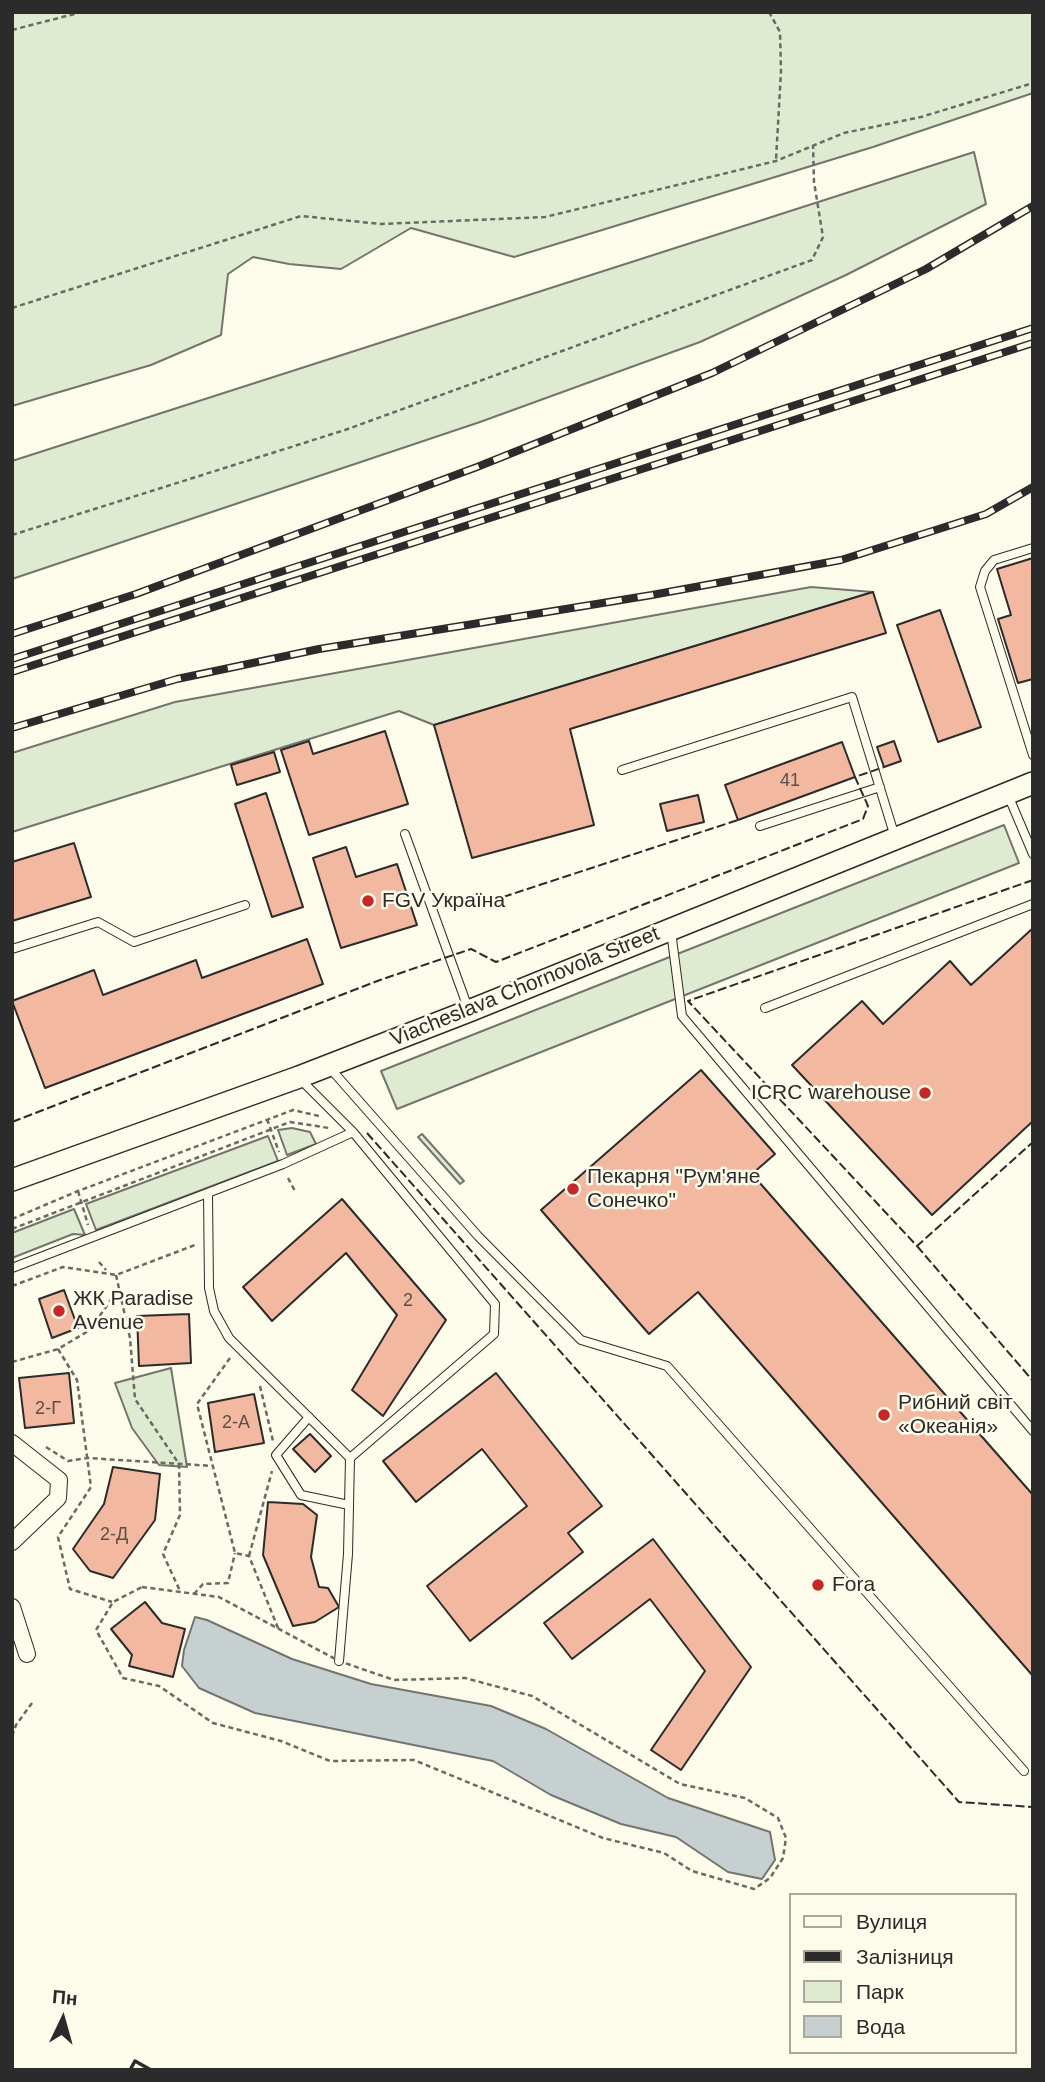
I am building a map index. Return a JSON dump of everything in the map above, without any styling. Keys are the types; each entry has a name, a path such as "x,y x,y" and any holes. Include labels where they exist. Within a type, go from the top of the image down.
{"main road":[{"name":"Viacheslava Chornovola Street","path":"12,1180 328,1066 1033,783"}],"street":[{"path":"12,1443 59,1480 58,1498 12,1542"},
{"path":"12,1607 27,1654"}],"lane":[{"path":"1033,548 994,560 985,571 980,587 1033,755"},
{"path":"622,770 852,698 895,837"},
{"path":"760,826 880,787"},
{"path":"1007,793 1033,854"},
{"path":"405,834 469,1011"},
{"path":"765,1007 1033,904"},
{"path":"12,949 98,922 134,942 245,905"},
{"path":"671,928 682,1016 1033,1431"},
{"path":"328,1066 478,1236 581,1340 667,1366 1024,1772"},
{"path":"299,1077 353,1132 495,1304 494,1334 349,1458"},
{"path":"12,1268 208,1194 353,1132"},
{"path":"208,1194 209,1288 214,1311 238,1347 349,1458 348,1554 339,1661"},
{"path":"309,1417 276,1455 301,1495 349,1504"}],"path":[{"path":"12,30 82,12"},
{"path":"769,12 780,32 781,71 776,160"},
{"path":"12,308 301,216 381,224 545,216 776,160 844,133 921,117 1033,83"},
{"path":"12,535 345,430 813,260 823,237 814,182 813,145"},
{"path":"12,1219 78,1191 293,1110 316,1117 331,1110"},
{"path":"267,1119 281,1160"},
{"path":"12,1229 290,1122 353,1132"},
{"path":"288,1178 296,1193"},
{"path":"78,1191 88,1226"},
{"path":"12,1286 63,1267 107,1271 116,1275 208,1240"},
{"path":"99,1262 107,1271"},
{"path":"116,1275 131,1338 135,1399 180,1464 180,1515 163,1555 181,1592"},
{"path":"12,1362 58,1349 90,1330 119,1288"},
{"path":"194,1594 203,1584 228,1583 236,1553 197,1404 238,1347"},
{"path":"58,1349 77,1380 91,1486 58,1536 70,1589 113,1602"},
{"path":"46,1447 68,1461 88,1458 213,1466"},
{"path":"236,1553 249,1556 278,1628"},
{"path":"142,1587 219,1597 339,1661 394,1680 465,1678 532,1696 680,1784 745,1798 778,1818 786,1838 783,1858 770,1878 754,1889 692,1871 664,1853 603,1838 414,1760 330,1761 281,1741 213,1723 159,1685 124,1678 96,1630 113,1602 142,1587"},
{"path":"12,1736 16,1725 32,1703"}],"green space":[{"path":"12,12 1033,12 1033,93 873,147 514,257 411,228 341,269 253,257 228,274 221,335 151,365 12,406"},
{"path":"974,152 986,204 846,275 700,342 480,422 12,579 12,461"},
{"path":"811,587 873,592 434,725 399,711 12,832 12,753 175,702"},
{"path":"1004,825 1019,863 397,1109 381,1071"},
{"path":"292,1128 310,1132 316,1144 287,1155 278,1130"},
{"path":"422,1134 464,1181 460,1184 418,1137"},
{"path":"268,1136 278,1161 96,1230 86,1204"},
{"path":"74,1209 85,1235 73,1234 12,1258 12,1233"},
{"path":"171,1368 187,1467 159,1465 132,1428 115,1383"}],"water":[{"path":"195,1617 292,1659 371,1684 491,1706 546,1729 668,1798 770,1832 775,1860 762,1879 728,1872 676,1837 621,1824 551,1795 493,1761 255,1713 199,1688 182,1666 184,1650"}],"building":[{"path":"1033,558 1033,679 1018,683 998,619 1011,615 997,569"},
{"path":"873,592 886,633 570,729 594,825 472,858 434,725"},
{"path":"940,610 981,727 938,742 897,625"},
{"path":"385,731 408,804 309,835 281,750 309,741 313,754"},
{"path":"894,741 901,761 884,767 877,747"},
{"path":"842,742 855,777 738,820 725,785"},
{"path":"274,752 280,772 237,785 231,765"},
{"path":"266,793 303,907 272,917 235,804"},
{"path":"698,795 704,822 667,831 660,804"},
{"path":"74,843 91,897 12,921 12,862"},
{"name":"FGV Україна","path":"346,847 356,877 397,864 417,925 341,948 313,858"},
{"name":"ICRC warehouse","path":"1033,928 1033,1121 932,1215 792,1065 862,1001 883,1024 950,961 971,985"},
{"path":"307,939 323,984 45,1088 12,1001 94,970 103,995 196,960 202,978"},
{"name":"Рибний світ «Океанія»","path":"701,1070 775,1154 752,1174 1033,1495 1033,1676 698,1292 649,1334 541,1210"},
{"path":"342,1199 446,1320 383,1416 352,1390 397,1315 346,1253 272,1321 243,1287"},
{"path":"64,1290 78,1328 52,1338 39,1299"},
{"path":"189,1314 191,1363 139,1366 137,1316"},
{"path":"69,1373 74,1423 25,1428 19,1378"},
{"path":"496,1373 602,1506 568,1533 583,1552 470,1641 427,1586 527,1506 482,1449 416,1502 383,1461"},
{"path":"254,1394 264,1443 215,1452 208,1403"},
{"path":"310,1434 331,1456 315,1472 293,1449"},
{"path":"113,1467 160,1474 155,1520 113,1578 90,1571 73,1549 104,1504"},
{"path":"268,1502 303,1504 317,1515 311,1557 319,1587 328,1588 339,1607 315,1622 293,1626 263,1555"},
{"path":"653,1539 751,1667 681,1770 651,1750 705,1671 650,1599 572,1659 544,1623"},
{"path":"145,1602 162,1623 185,1629 173,1677 129,1666 132,1655 111,1629"}],"railway":[{"path":"12,634 136,594 477,467 712,373 926,269 1033,206"},
{"path":"12,659 1033,328"},
{"path":"12,672 1033,343"},
{"path":"12,728 177,679 319,649 652,595 841,560 986,514 1033,487"}],"fence":[{"path":"12,1122 380,980 471,949 496,962 863,819 868,806 855,777 884,767"},
{"path":"503,897 738,820"},
{"path":"1033,880 688,1001 917,1246 1033,1142"},
{"path":"367,1133 959,1802 1033,1807"},
{"path":"917,1246 1033,1381"}],"wall":[{"path":"130,2070 135,2061 151,2070"}],"place":[{"name":"FGV Україна","path":"368,901"},
{"name":"ICRC warehouse","path":"925,1093"},
{"name":"Пекарня \"Рум'яне Сонечко\"","path":"573,1189"},
{"name":"ЖК Paradise Avenue","path":"59,1311"},
{"name":"Рибний світ «Океанія»","path":"884,1415"},
{"name":"Fora","path":"818,1585"}]}
